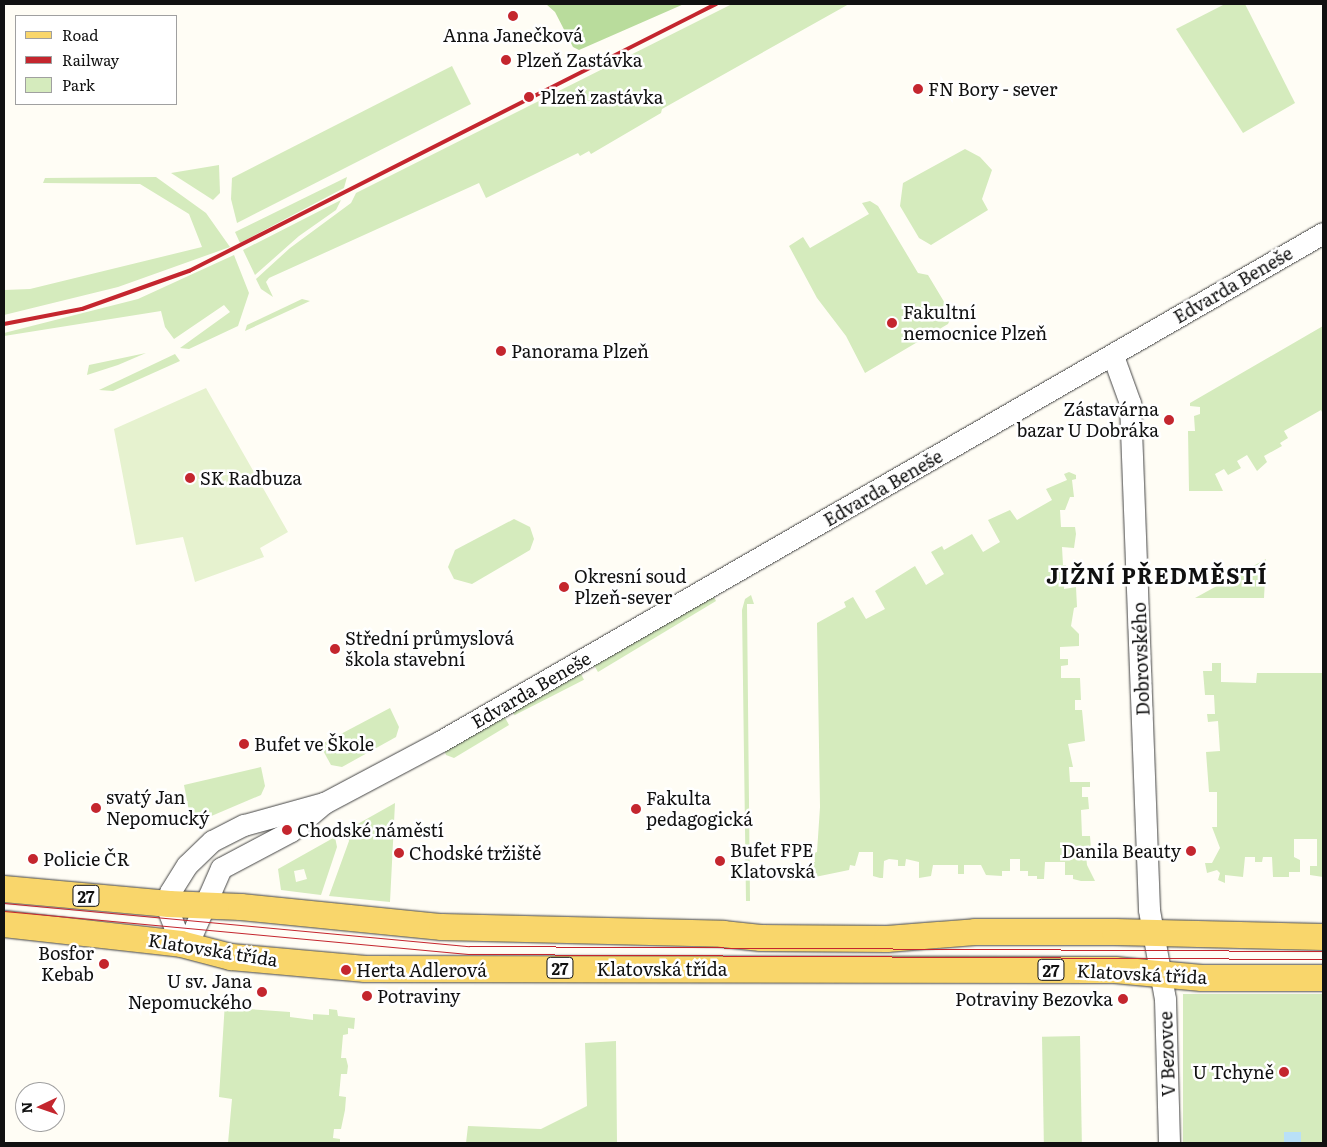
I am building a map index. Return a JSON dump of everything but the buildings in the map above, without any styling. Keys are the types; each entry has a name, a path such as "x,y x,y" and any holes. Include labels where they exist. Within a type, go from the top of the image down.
{"main road":[{"name":"Klatovská třída","path":"4,889 442,926 723,934 761,938 887,939 975,932 1115,932 1154,935 1323,937"},
{"name":"Klatovská třída","path":"4,924 181,944 230,957 365,969 1115,970 1202,978 1323,978"}],"street":[{"name":"Edvarda Beneše","path":"324,802 441,742 1323,233"},
{"name":"Dobrovského","path":"1112,356 1130,403 1149,910 1154,935"},
{"path":"324,802 291,832 224,865 213,881 192,934 181,944 172,924 169,904 176,880 212,841 244,825 324,802"},
{"name":"V Bezovce","path":"1154,935 1165,1004 1169,1143"}],"green space":[{"path":"546,4 684,4 579,50 573,47 555,12"},
{"path":"732,4 849,4 662,109 661,113 591,154 589,151 580,156 578,153 486,198 479,183 269,278 266,282 273,297 261,289 256,279 290,248 351,203 356,193"},
{"path":"1225,4 1245,4 1295,103 1243,133 1176,29"},
{"path":"452,66 471,104 237,223 231,199 232,178"},
{"path":"965,149 980,157 992,170 982,199 988,210 931,245 919,238 900,206 903,183"},
{"path":"219,165 220,193 213,200 171,173"},
{"path":"156,177 206,213 230,247 118,287 4,315 4,290 30,289 202,247 189,214 140,184 43,183 45,178"},
{"path":"347,177 344,188 240,243 235,232"},
{"path":"341,200 336,210 299,236 255,275 243,250"},
{"path":"870,201 878,206 918,273 928,275 952,315 948,324 865,373 846,336 817,298 789,246 803,237 810,248 869,214 862,203"},
{"path":"234,255 249,293 238,326 189,349 180,348 230,312 224,305 174,339 165,327 161,311 4,336 4,333 138,299"},
{"path":"302,299 310,301 245,331 247,325"},
{"path":"1323,326 1323,414 1321,410 1284,431 1288,438 1280,443 1282,446 1264,456 1267,462 1257,471 1247,455 1237,461 1241,468 1228,475 1224,469 1215,474 1223,491 1189,491 1188,431 1195,431 1194,416 1200,414 1200,407 1190,406 1190,403"},
{"path":"146,353 118,365 87,375 89,365"},
{"path":"175,354 180,361 113,391 99,390"},
{"name":"SK Radbuza","path":"206,388 288,532 260,548 264,557 195,582 183,537 136,545 114,429"},
{"path":"1069,472 1076,475 1076,479 1072,480 1074,497 1070,497 1065,510 1060,510 1061,527 1075,527 1076,534 1074,548 1062,547 1063,565 1066,565 1064,589 1076,587 1077,607 1074,608 1071,626 1079,634 1079,646 1060,647 1060,659 1068,659 1068,665 1061,666 1061,678 1080,678 1081,700 1075,700 1075,710 1082,710 1085,741 1068,744 1073,767 1069,767 1070,782 1090,782 1090,787 1082,787 1082,797 1088,797 1089,809 1081,810 1082,836 1090,836 1091,849 1086,855 1087,865 1095,881 1081,881 1073,879 1073,875 1065,875 1065,862 1045,862 1044,879 1037,879 1037,876 1028,876 1028,871 1020,871 1020,859 1010,859 1010,871 1002,871 1002,876 986,875 981,865 964,865 964,874 958,874 958,865 933,865 931,876 919,878 919,862 906,859 905,866 898,866 898,860 889,859 884,861 883,878 880,878 873,876 873,852 859,852 855,866 850,865 849,870 815,877 809,862 815,862 814,853 817,852 820,807 817,623 846,607 844,602 853,597 866,619 885,609 875,591 915,566 926,585 944,574 931,552 942,546 944,550 972,534 983,552 1000,542 988,520 1010,510 1017,520 1052,500 1046,489 1067,480 1064,474"},
{"path":"514,519 530,527 534,539 530,550 472,584 454,579 448,567 455,550"},
{"path":"1266,559 1264,598 1195,598"},
{"path":"712,593 716,601 598,672 592,662"},
{"path":"751,595 754,604 747,604 750,901 746,901 742,610 745,599"},
{"path":"1212,663 1221,663 1221,682 1256,683 1257,673 1323,673 1323,877 1310,875 1310,866 1317,866 1317,839 1294,839 1294,857 1300,860 1300,872 1289,872 1289,877 1273,877 1272,857 1263,857 1262,862 1255,862 1255,857 1245,857 1243,877 1225,875 1225,883 1218,880 1220,873 1217,870 1207,873 1205,863 1212,863 1220,848 1212,827 1217,827 1217,792 1209,792 1206,752 1220,751 1218,721 1208,722 1207,714 1215,714 1214,695 1205,695 1203,671 1212,671"},
{"path":"579,670 584,680 514,715 510,705"},
{"path":"390,708 399,727 396,737 342,767 331,765 320,745"},
{"path":"503,714 509,725 454,758 446,755 444,749"},
{"path":"261,767 265,786 261,795 202,820 190,816 184,785"},
{"path":"395,803 390,902 329,896 349,841 347,830"},
{"path":"335,837 337,847 321,895 281,890 278,869","holes":["304,869 307,879 296,882 294,871"]},
{"path":"1183,994 1323,994 1323,1143 1183,1143"},
{"path":"225,1002 248,1003 248,1009 290,1012 290,1017 313,1020 313,1014 329,1015 329,1009 337,1010 338,1016 355,1018 354,1029 348,1028 348,1034 343,1035 341,1058 346,1058 348,1066 347,1074 341,1074 339,1096 346,1097 345,1110 341,1129 334,1129 333,1138 340,1139 340,1143 228,1143 232,1099 219,1097"},
{"path":"1080,1036 1082,1143 1044,1143 1042,1037"},
{"path":"616,1041 617,1143 466,1143 468,1126 541,1129 587,1106 585,1043"}],"water":[{"path":"1284,1132 1301,1132 1301,1143 1284,1143"}],"tram line":[{"path":"4,903 469,946 1323,951"},
{"path":"4,911 468,954 1323,959"}],"railway":[{"path":"4,324 82,309 189,271 716,4"}],"place":[{"name":"Anna Janečková","path":"513,16"},
{"name":"Plzeň Zastávka","path":"506,60"},
{"name":"FN Bory - sever","path":"918,89"},
{"name":"Plzeň zastávka","path":"529,97"},
{"name":"Fakultní nemocnice Plzeň","path":"892,323"},
{"name":"Panorama Plzeň","path":"501,351"},
{"name":"Zástavárna bazar U Dobráka","path":"1169,420"},
{"name":"SK Radbuza","path":"190,478"},
{"name":"Okresní soud Plzeň-sever","path":"564,587"},
{"name":"Střední průmyslová škola stavební","path":"335,649"},
{"name":"Bufet ve Škole","path":"244,744"},
{"name":"svatý Jan Nepomucký","path":"96,808"},
{"name":"Fakulta pedagogická","path":"636,809"},
{"name":"Chodské náměstí","path":"287,830"},
{"name":"Danila Beauty","path":"1191,851"},
{"name":"Chodské tržiště","path":"399,853"},
{"name":"Policie ČR","path":"33,859"},
{"name":"Bufet FPE Klatovská","path":"720,861"},
{"name":"Bosfor Kebab","path":"104,964"},
{"name":"Herta Adlerová","path":"346,970"},
{"name":"U sv. Jana Nepomuckého","path":"262,992"},
{"name":"Potraviny","path":"367,996"},
{"name":"Potraviny Bezovka","path":"1123,999"},
{"name":"U Tchyně","path":"1284,1072"}],"district":[{"name":"JIŽNÍ PŘEDMĚSTÍ","path":"1157,575"}]}
